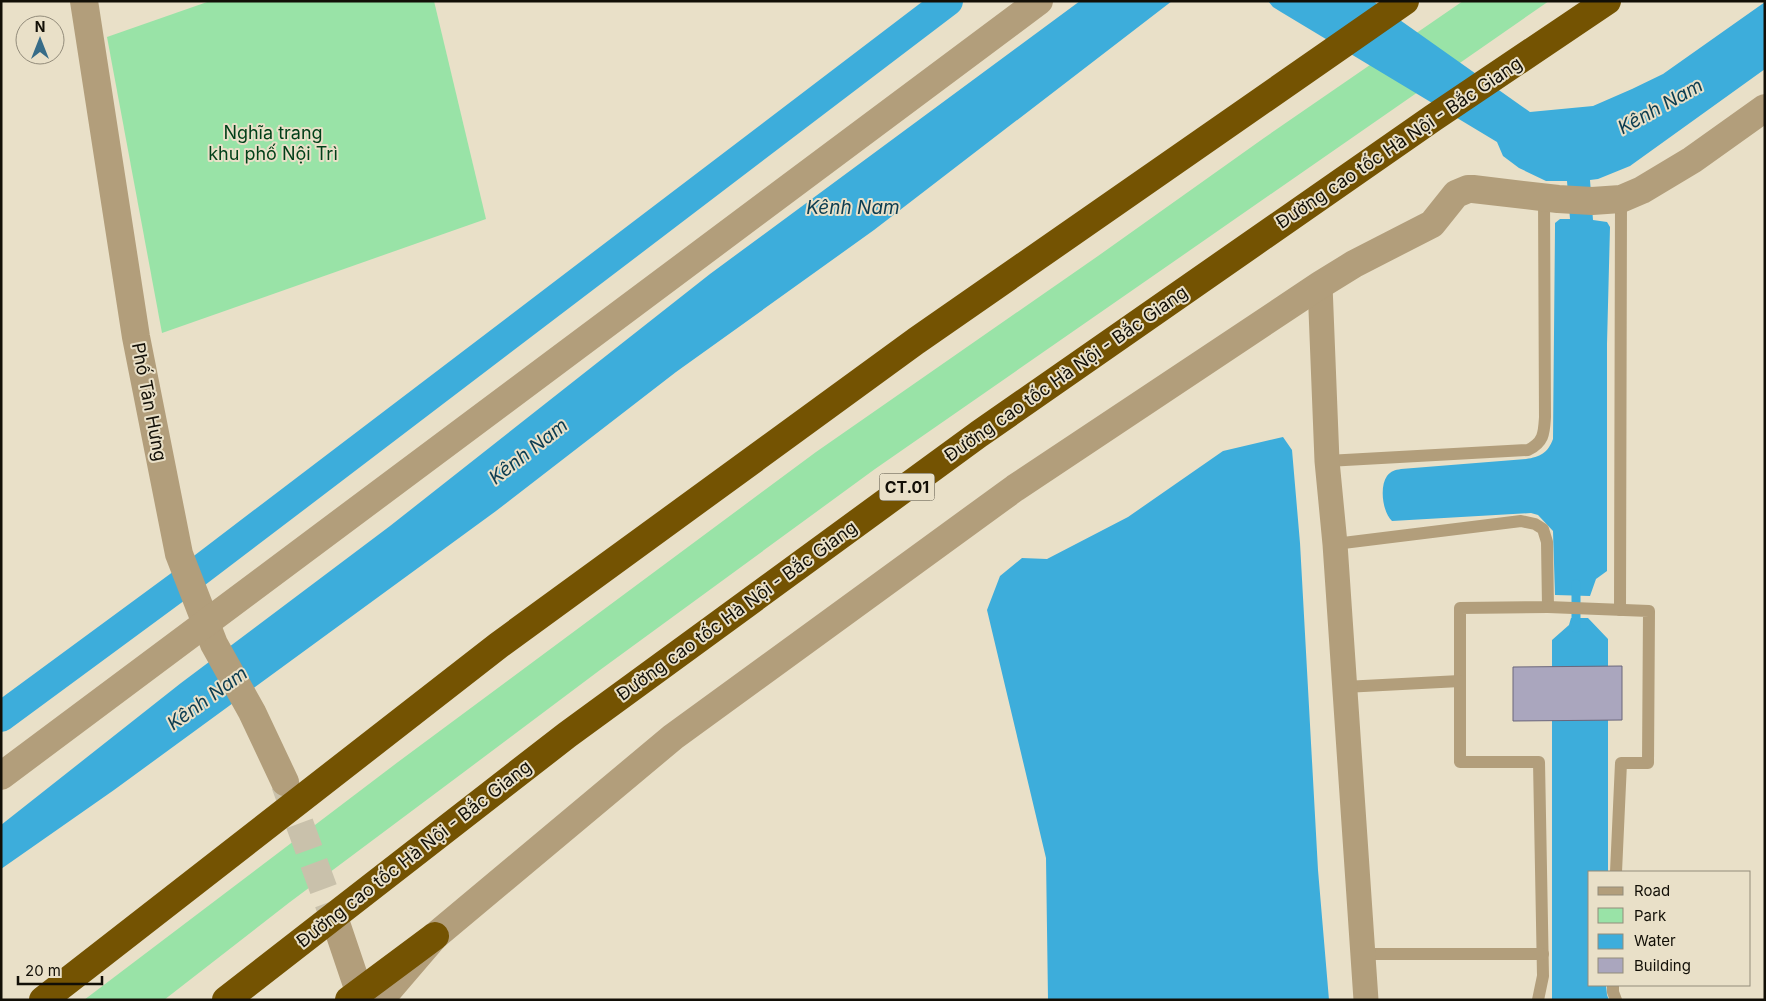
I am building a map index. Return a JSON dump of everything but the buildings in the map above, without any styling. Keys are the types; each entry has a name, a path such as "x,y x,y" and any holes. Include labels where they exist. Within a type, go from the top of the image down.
{"highway":[{"path":"43,1000 499,645 916,341 1405,1"},
{"name":"Đường cao tốc Hà Nội - Bắc Giang","path":"226,1000 568,735 979,434 1433,118 1607,1"},
{"path":"363,998 435,936"}],"street":[{"name":"Phố Tân Hưng","path":"84,1 136,337 179,554 206,623 252,712 285,782"},
{"path":"1,776 1039,1"},
{"path":"435,936 673,737 1014,488 1320,284 1354,264 1432,224 1456,194 1468,189 1482,189 1592,201 1621,199 1642,190 1692,160 1765,108"},
{"path":"1320,284 1327,460 1335,544 1366,1000"},
{"path":"337,926 363,998"}],"lane":[{"path":"1327,460 1528,450 1538,445 1542,439 1545,417 1544,197"},
{"path":"1620,610 1621,199"},
{"path":"1335,544 1520,521 1535,524 1543,529 1547,542 1548,607"},
{"path":"1538,1000 1543,976 1539,762 1460,762 1460,608 1548,607 1648,611 1648,763 1622,763 1616,871"},
{"path":"1344,687 1460,681"},
{"path":"1363,954 1543,954"},
{"path":"1613,986 1616,1000"}],"green space":[{"name":"Nghĩa trang khu phố Nội Trì","path":"210,1 434,1 486,219 162,333 107,37"},
{"path":"1463,1 1549,1 875,469 600,670 290,902 164,1000 84,1000 398,762 816,452"}],"water":[{"name":"Kênh Nam","path":"1080,1 1172,1 874,230 676,372 496,511 114,790 1,869 1,825 181,683 390,526 710,274"},
{"path":"1268,1 1373,1 1530,112 1593,106 1632,89 1663,74 1765,2 1765,69 1630,166 1598,179 1590,180 1593,220 1607,222 1610,227 1607,344 1607,571 1596,579 1590,596 1555,595 1553,531 1538,515 1531,513 1392,521 1386,512 1383,500 1383,487 1387,476 1395,470 1526,459 1535,457 1549,448 1553,439 1555,223 1560,219 1570,219 1567,181 1546,181 1519,168 1503,156 1497,142 1281,12"},
{"path":"1283,437 1292,450 1300,543 1318,870 1329,1000 1048,1000 1046,858 987,610 1000,576 1022,558 1047,559 1128,517 1223,451"},
{"path":"1571,618 1588,618 1608,639 1608,871 1588,871 1588,986 1606,986 1609,1000 1552,1000 1552,640 1569,625"}],"waterway":[{"path":"1,717 183,583 948,1"},
{"path":"1576,584 1576,628"}],"tunnel":[{"path":"285,784 337,926"}]}
